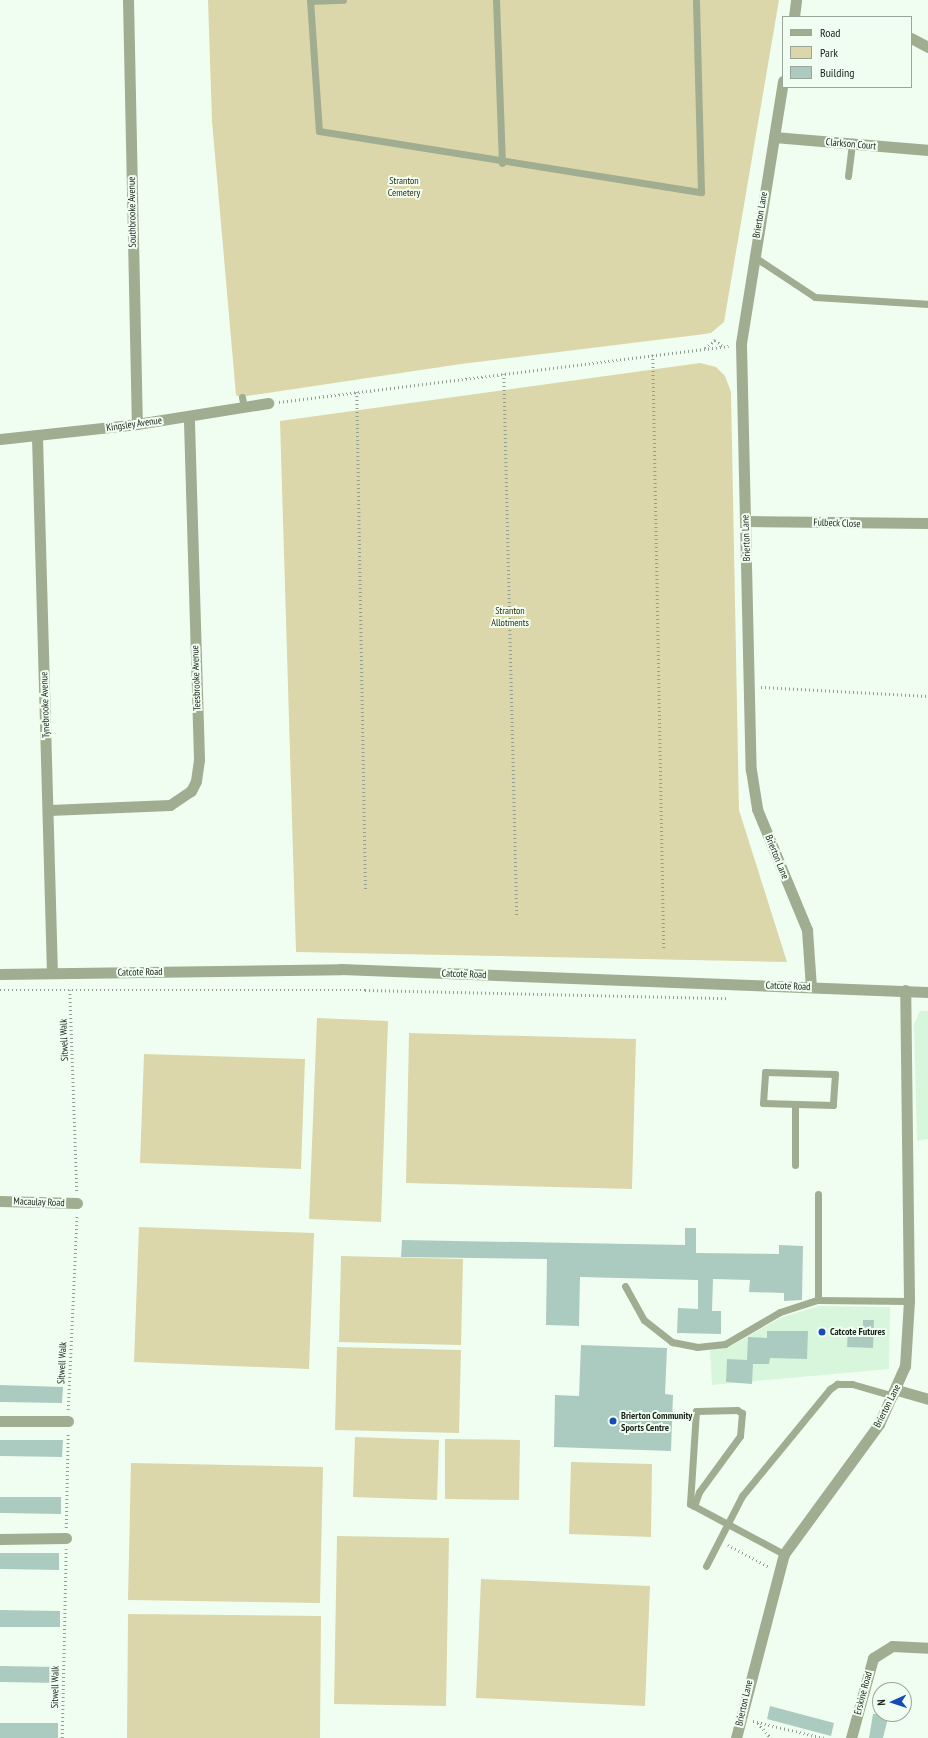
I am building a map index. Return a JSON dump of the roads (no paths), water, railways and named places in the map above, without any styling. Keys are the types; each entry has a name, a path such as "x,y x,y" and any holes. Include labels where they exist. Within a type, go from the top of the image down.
{"street":[{"name":"Southbrooke Avenue","path":"128,0 136,424"},
{"path":"794,16 796,0"},
{"path":"912,39 928,47"},
{"name":"Brierton Lane","path":"782,87 753,256 741,344 751,770 757,809 807,930 811,987"},
{"name":"Clarkson Court","path":"774,137 928,150"},
{"name":"Kingsley Avenue","path":"0,439 37,437 189,416 243,402 272,403"},
{"name":"Teesbrooke Avenue","path":"49,810 170,805 191,791 196,781 189,416"},
{"name":"Tynebrooke Avenue","path":"37,437 49,810 52,974"},
{"name":"Fulbeck Close","path":"746,521 928,523"},
{"name":"Catcote Road","path":"0,974 340,969 928,992"},
{"name":"Brierton Lane","path":"736,1738 777,1570 784,1554 879,1424 895,1393 909,1341 905,990"},
{"name":"Macaulay Road","path":"0,1201 77,1203"},
{"path":"895,1393 928,1399"},
{"path":"0,1421 68,1421"},
{"path":"0,1538 66,1538"},
{"name":"Erskine Road","path":"851,1738 873,1658 892,1646 928,1648"}],"lane":[{"path":"343,0 310,1 319,131 502,163 701,192 696,0"},
{"path":"496,0 502,163"},
{"path":"848,176 852,144"},
{"path":"753,256 815,297 928,304"},
{"path":"765,1072 835,1074 833,1105 795,1104 763,1103 765,1072"},
{"path":"795,1104 795,1165"},
{"path":"818,1194 818,1300"},
{"path":"625,1286 644,1320 672,1342 697,1347 725,1344 780,1312 818,1300 909,1301"},
{"path":"706,1566 742,1496 834,1386 852,1384 895,1393"},
{"path":"694,1506 699,1492 740,1436 742,1413 737,1410 696,1411 690,1504 784,1554"}],"place":[{"name":"Catcote Futures","path":"822,1332"},
{"name":"Brierton Community Sports Centre","path":"613,1421"}],"park label":[{"name":"Stranton Cemetery","path":"404,186"},
{"name":"Stranton Allotments","path":"510,616"}]}
